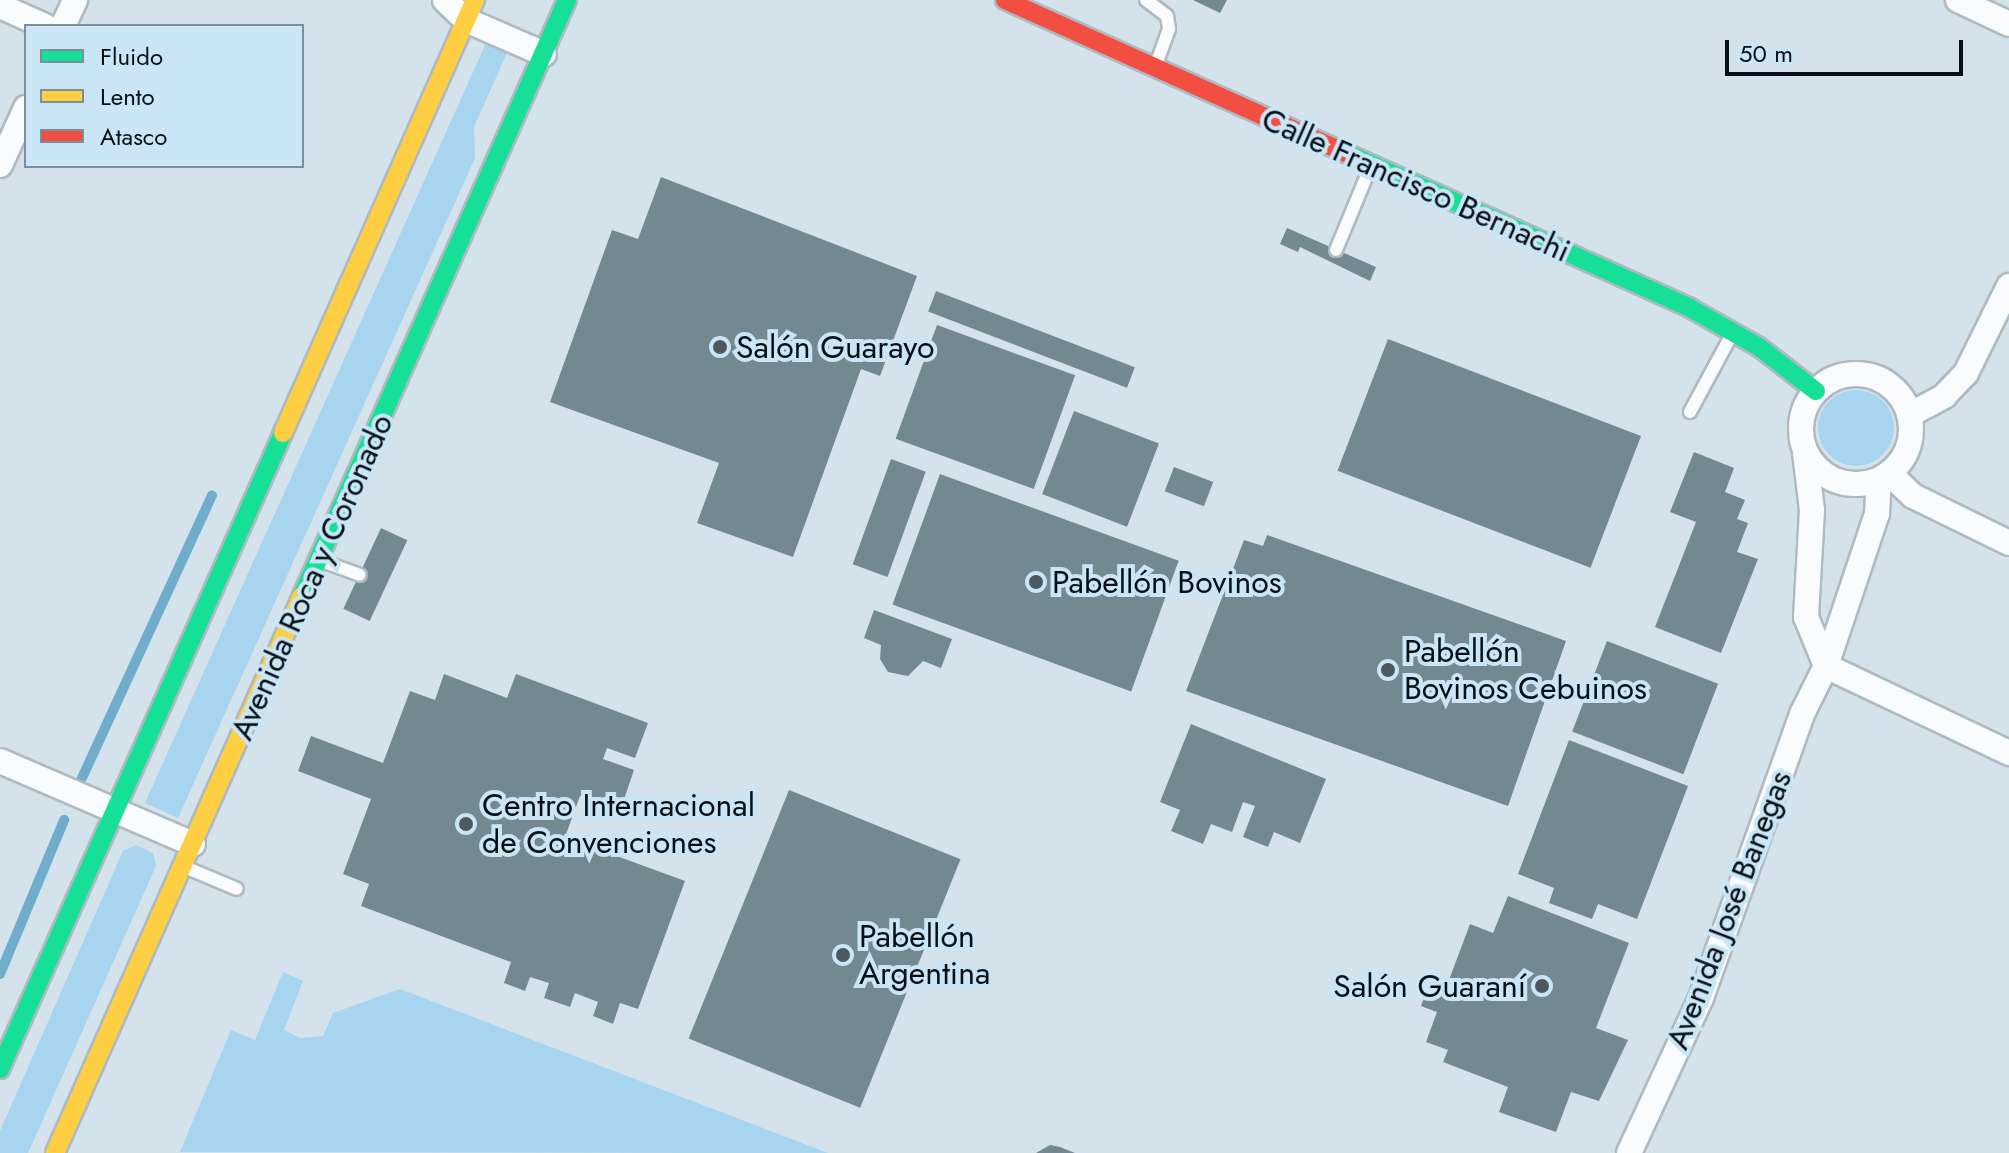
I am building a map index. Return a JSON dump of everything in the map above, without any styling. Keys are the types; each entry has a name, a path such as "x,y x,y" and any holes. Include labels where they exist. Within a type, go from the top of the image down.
{"main road":[{"name":"Avenida Roca y Coronado","path":"55,1153 567,0"},
{"name":"Calle Francisco Bernachi","path":"1005,0 1690,308 1733,332 1816,391"},
{"path":"0,1069 470,10"}],"street":[{"path":"64,24 75,0"},
{"path":"445,0 470,10 544,54"},
{"path":"1958,0 2009,24"},
{"path":"0,6 40,24"},
{"path":"0,165 24,112"},
{"path":"1909,415 1944,396 1966,373 2009,286"},
{"path":"1804,448 1819,470 1841,482 1884,476 1906,453 1909,415 1898,392 1876,377 1838,377 1816,391 1801,424 1804,448 1812,510 1806,617 1826,666 2009,753"},
{"path":"1884,476 1913,496 2009,543"},
{"name":"Avenida José Banegas","path":"1629,1153 1701,998 1802,714 1826,666 1877,514 1884,476"},
{"path":"0,761 116,812 188,855"}],"lane":[{"path":"1146,0 1167,16 1169,29 1155,68"},
{"path":"1336,250 1372,165"},
{"path":"1690,412 1733,332"},
{"path":"319,560 360,575"},
{"path":"188,855 237,889"}],"shaded area":[{"path":"486,43 507,53 474,127 475,158 178,818 145,803"},
{"path":"1849,390 1863,390 1877,396 1888,407 1894,428 1891,443 1883,455 1863,466 1849,466 1835,460 1824,449 1818,435 1818,421 1824,407 1835,396"},
{"path":"136,845 153,853 156,866 28,1153 0,1153 0,1131 123,851"},
{"path":"283,972 303,981 284,1030 300,1038 323,1036 333,1013 400,989 828,1153 180,1152 231,1030 255,1040"}],"building":[{"path":"1193,0 1227,0 1220,13"},
{"name":"Salón Guarayo","path":"661,177 917,276 880,376 861,369 793,557 697,523 719,463 550,402 612,230 638,239"},
{"path":"1287,228 1376,267 1370,281 1300,247 1298,252 1280,244"},
{"path":"936,291 1135,367 1127,388 928,312"},
{"path":"937,325 1075,375 1034,489 896,439"},
{"name":"Pabellón Bovinos Cebuinos","path":"1388,339 1641,436 1590,568 1337,471"},
{"path":"1074,411 1159,444 1127,527 1042,494"},
{"path":"1694,452 1734,468 1725,492 1745,500 1737,519 1748,523 1737,552 1758,559 1721,653 1655,627 1696,522 1670,512"},
{"path":"891,459 926,472 887,577 853,564"},
{"path":"1174,467 1213,482 1204,506 1165,491"},
{"name":"Pabellón Bovinos","path":"940,474 1179,561 1131,691 892,605"},
{"path":"381,528 407,540 370,621 343,609"},
{"name":"Pabellón Bovinos Cebuinos","path":"1267,535 1566,641 1508,806 1186,691 1244,540 1263,546"},
{"path":"874,610 952,639 941,668 923,661 908,676 888,672 880,659 881,645 864,638"},
{"path":"1607,641 1718,684 1683,774 1572,732"},
{"name":"Centro Internacional de Convenciones","path":"444,674 507,698 516,674 648,723 635,758 607,748 603,759 634,770 620,811 580,796 565,837 685,881 638,1009 620,1003 613,1024 593,1016 598,1002 575,993 570,1007 544,998 549,983 530,977 525,991 504,983 511,962 361,906 369,884 343,874 371,799 298,771 311,736 383,763 410,691 435,700"},
{"path":"1191,724 1326,779 1300,843 1274,832 1268,847 1243,837 1255,806 1243,802 1232,832 1211,824 1203,844 1171,831 1180,810 1160,802"},
{"path":"1569,740 1688,786 1637,919 1598,904 1592,919 1549,903 1554,888 1518,874"},
{"name":"Pabellón Argentina","path":"789,790 961,859 860,1108 689,1038"},
{"name":"Salón Guaraní","path":"1508,896 1629,943 1596,1028 1628,1040 1599,1101 1571,1092 1556,1132 1499,1112 1508,1087 1443,1062 1448,1050 1426,1042 1437,1012 1421,1006 1433,974 1449,980 1470,924 1493,933"},
{"path":"1050,1145 1060,1147 1075,1153 1036,1153"}],"waterway":[{"path":"82,778 212,496"},
{"path":"0,974 64,820"}],"traffic: fast":[{"path":"302,596 567,0"},
{"path":"1348,154 1690,308 1759,347 1816,391"},
{"path":"0,1069 283,433"}],"traffic: slow":[{"path":"283,433 475,0"},
{"path":"55,1153 302,596"}],"traffic: jam":[{"path":"1005,0 1348,154"}],"place":[{"name":"Salón Guarayo","path":"720,347"},
{"name":"Pabellón Bovinos","path":"1036,582"},
{"name":"Pabellón Bovinos Cebuinos","path":"1388,670"},
{"name":"Centro Internacional de Convenciones","path":"466,824"},
{"name":"Pabellón Argentina","path":"843,955"},
{"name":"Salón Guaraní","path":"1542,986"}]}
